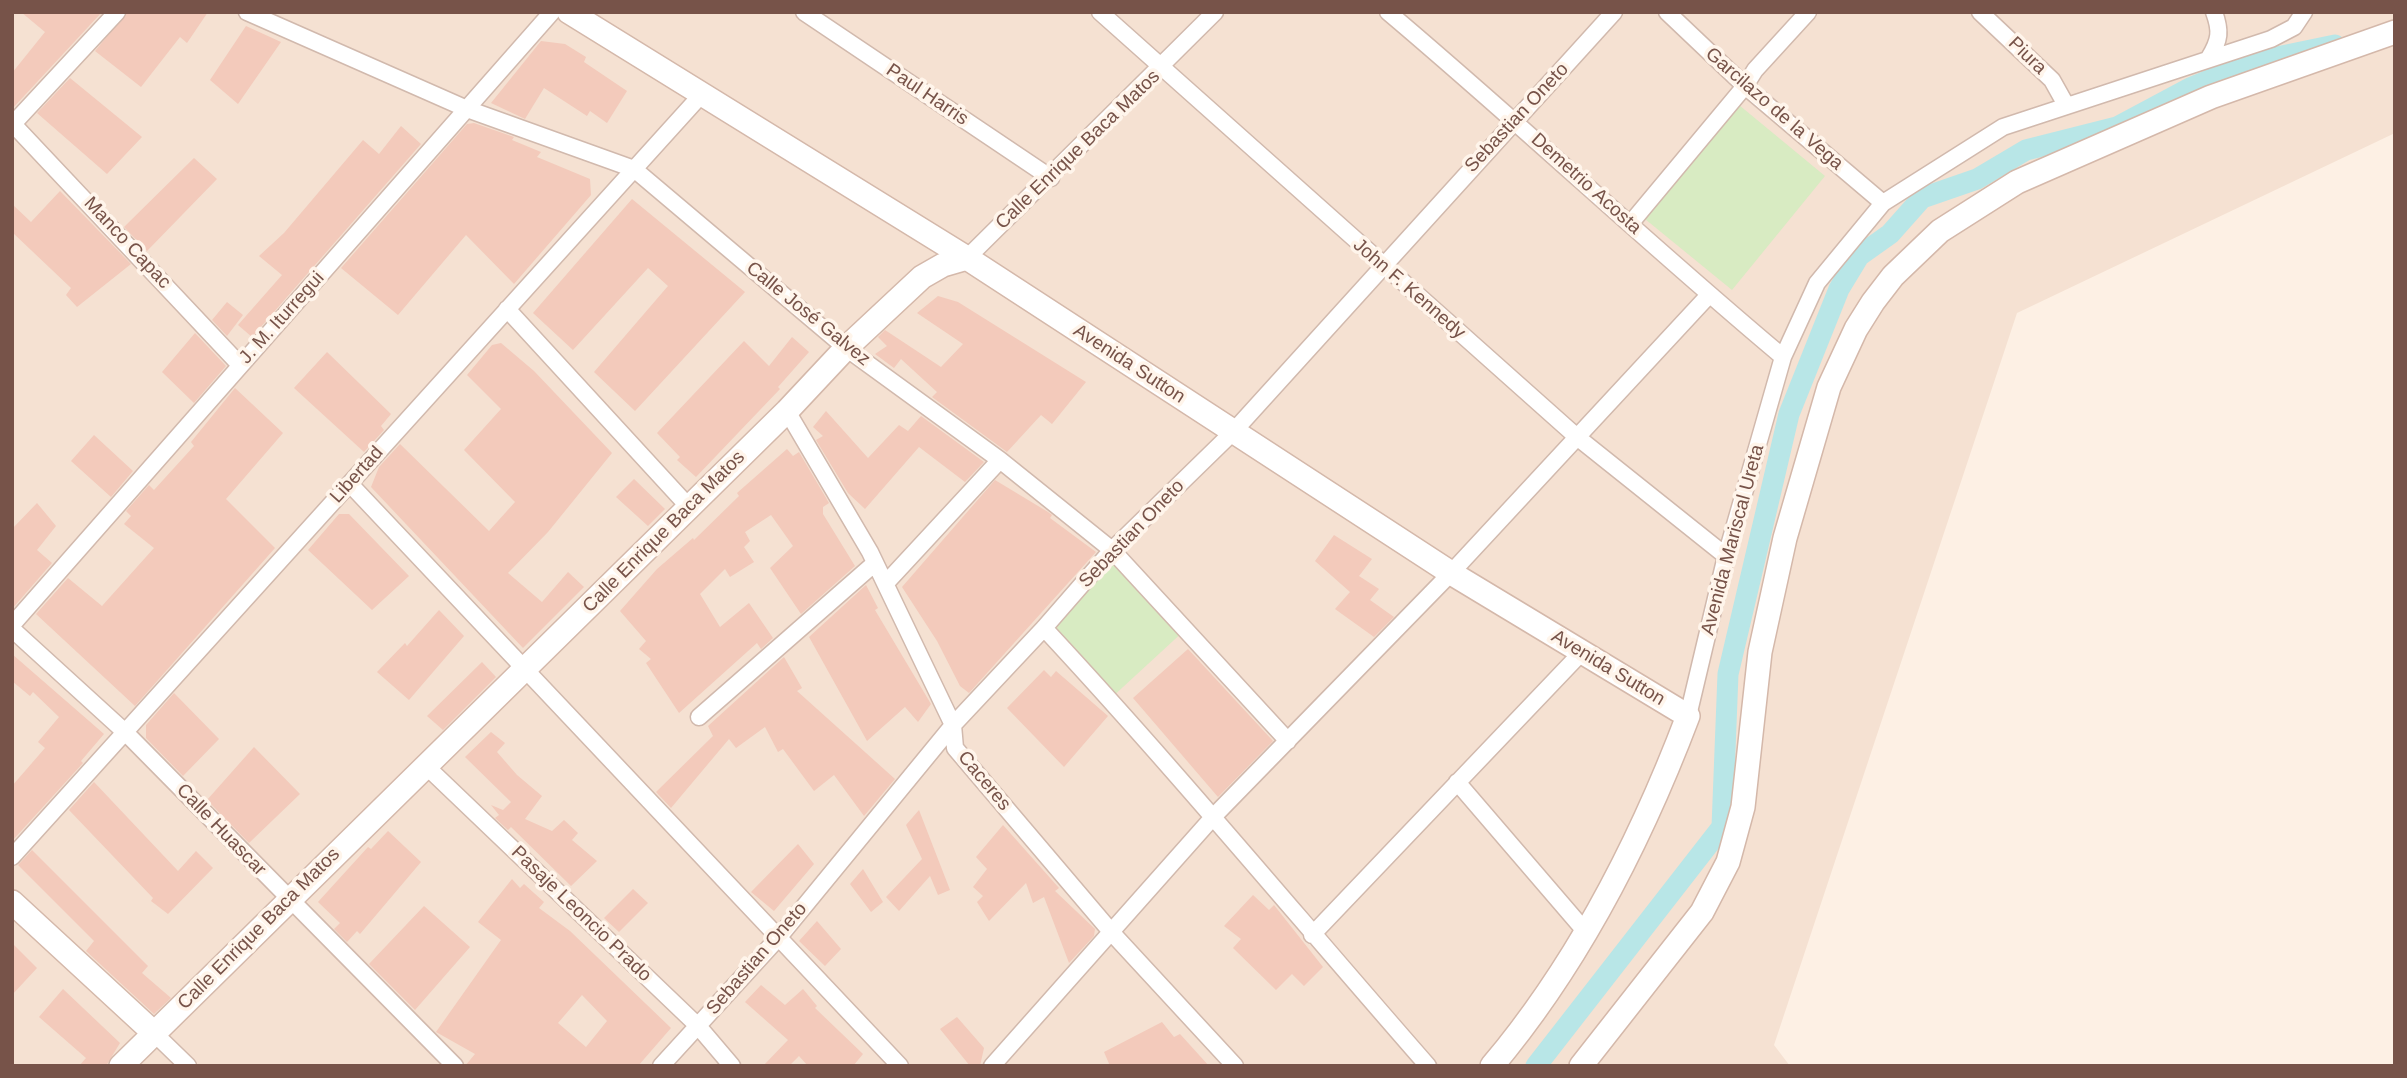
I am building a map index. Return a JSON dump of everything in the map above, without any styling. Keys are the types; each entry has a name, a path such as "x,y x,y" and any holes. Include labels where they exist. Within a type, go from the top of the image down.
{"street":[{"path":"13,124 117,12"},
{"name":"Calle José Galvez","path":"247,12 467,109 634,169 846,348 1000,460 1112,550 1288,741"},
{"name":"J. M. Iturregui","path":"12,627 552,12"},
{"name":"Avenida Sutton","path":"569,12 967,258 1451,573 1688,716"},
{"name":"Paul Harris","path":"804,12 1051,178"},
{"name":"John F. Kennedy","path":"1100,12 1577,437 1726,556"},
{"name":"Calle Enrique Baca Matos","path":"121,1066 787,411 846,348 922,277 943,265 967,258 1051,178 1215,12"},
{"name":"Demetrio Acosta","path":"1388,12 1515,119 1709,295 1783,358"},
{"name":"Sebastian Oneto","path":"661,1066 779,937 953,725 1044,628 1112,550 1233,432 1614,12"},
{"name":"Garcilazo de la Vega","path":"1667,12 1745,86 1883,203"},
{"path":"1630,224 1745,86 1755,70 1808,12"},
{"name":"Piura","path":"1980,12 2052,80 2066,105"},
{"path":"2209,58 2219,36 2214,12"},
{"name":"Avenida Mariscal Ureta","path":"1492,1066 1549,990 1586,931 1658,794 1688,716 1726,556 1783,358 1817,283 1883,203 2003,127 2271,39 2294,27 2304,12"},
{"path":"1581,1066 1702,912 1728,862 1743,807 1760,652 1785,538 1829,387 1856,329 1893,276 1940,232 1982,202 2017,182 2211,97 2395,32"},
{"name":"Libertad","path":"12,857 702,94"},
{"name":"Manco Capac","path":"13,124 240,365"},
{"path":"992,1066 1113,934 1214,816 1451,573 1709,295"},
{"path":"507,309 688,506"},
{"name":"Caceres","path":"787,411 886,583 953,725 955,748 1113,934 1235,1066"},
{"path":"886,583 1000,460"},
{"path":"350,484 900,1066"},
{"path":"699,717 875,563"},
{"name":"Calle Huascar","path":"12,627 125,732 455,1066"},
{"path":"1044,628 1214,816 1312,934 1429,1066"},
{"path":"1312,934 1582,652"},
{"name":"Pasaje Leoncio Prado","path":"426,766 698,1027 732,1066"},
{"path":"1457,782 1586,931"},
{"path":"12,902 188,1066"}],"shaded area":[{"path":"12,12 2395,12 2395,133 2017,313 1774,1045 1790,1066 12,1066"}],"green space":[{"path":"1739,105 1825,176 1732,290 1645,219"},
{"path":"1112,550 1186,629 1110,699 1044,628"}],"building":[{"path":"21,12 102,12 12,109 12,73 45,32"},
{"path":"127,12 208,12 187,43 180,37 141,87 95,51"},
{"path":"246,26 281,42 238,104 210,80"},
{"path":"541,41 565,44 586,57 584,62 627,91 607,123 590,111 587,116 544,88 525,119 491,103"},
{"path":"70,78 142,137 107,174 37,113"},
{"path":"474,123 514,137 512,140 541,152 537,157 590,179 591,195 514,284 466,235 398,315 341,268 467,124"},
{"path":"401,126 421,144 252,337 238,325 282,275 259,256 284,233 363,140 379,154"},
{"path":"194,158 217,179 147,251 124,227"},
{"path":"60,191 131,264 77,307 66,295 71,288 12,232 12,204 31,222"},
{"path":"632,199 745,292 635,411 594,372 668,286 648,268 573,350 533,313"},
{"path":"938,296 958,302 1086,382 1052,424 1041,415 1007,452 932,397 937,392 901,359 894,368 875,354 887,346 878,337 885,330 941,367 963,344 917,313"},
{"path":"227,302 243,315 227,336 212,320"},
{"path":"195,333 226,366 194,403 162,372"},
{"path":"792,337 809,352 778,387 780,389 696,477 677,460 680,457 657,433 744,341 769,366"},
{"path":"501,343 534,371 612,453 548,532 508,573 542,602 568,572 584,587 523,648 371,487 379,467 400,444 489,531 515,502 464,450 501,409 467,375 492,345"},
{"path":"327,352 391,414 381,426 384,430 364,452 294,388"},
{"path":"235,388 283,433 226,499 275,548 135,706 36,614 68,578 102,606 154,548 124,524 131,516 126,511 149,485 154,490 194,446 191,442"},
{"path":"826,411 868,458 899,425 908,431 921,416 984,462 965,482 919,447 865,509 848,493 816,440 823,436 813,427"},
{"path":"94,435 133,471 111,497 71,461"},
{"path":"787,449 793,456 799,452 829,503 823,507 823,514 855,566 801,614 770,568 793,546 771,515 745,532 750,541 744,547 754,562 730,577 725,569 700,594 720,627 749,603 773,638 761,649 757,643 679,713 646,663 651,659 639,649 646,641 620,611 657,569 693,538 694,540 739,496 737,493"},
{"path":"634,479 665,509 648,526 616,497"},
{"path":"995,480 1048,512 1052,515 1050,518 1096,552 969,693 960,686 937,641 902,587"},
{"path":"37,503 56,526 37,550 52,563 12,609 12,529"},
{"path":"339,514 349,514 409,576 372,610 308,550"},
{"path":"1334,535 1372,559 1359,576 1379,589 1370,600 1394,617 1374,637 1335,609 1350,592 1315,561"},
{"path":"866,585 878,608 875,610 931,704 918,722 905,707 867,741 809,637"},
{"path":"439,610 464,636 409,700 377,672 405,643 407,646"},
{"path":"1188,649 1273,741 1218,797 1133,698"},
{"path":"12,654 104,734 81,761 83,763 12,841 12,786 45,748 38,742 59,717 33,692 30,696 12,681"},
{"path":"784,657 802,688 797,691 895,779 864,816 834,775 814,791 783,749 778,752 765,727 736,748 729,739 671,808 656,792 713,736 708,726"},
{"path":"482,662 496,677 443,730 427,716"},
{"path":"1044,670 1051,677 1056,671 1108,716 1064,767 1007,708"},
{"path":"174,693 219,739 183,776 146,738 146,725"},
{"path":"491,732 505,743 497,752 517,775 542,796 525,819 552,831 564,820 578,833 572,840 597,861 571,886 511,827 508,830 495,818 499,815 491,805 503,810 511,802 465,757"},
{"path":"254,747 300,794 249,843 207,800"},
{"path":"94,782 178,871 196,851 213,868 168,914 151,901 153,898 69,810"},
{"path":"919,810 950,890 938,895 930,876 899,911 886,897 922,859 906,825"},
{"path":"1003,825 1059,888 1055,891 1095,929 1094,936 1069,963 1044,897 1033,903 1026,883 989,921 977,902 983,896 973,887 987,869 976,857"},
{"path":"388,831 421,862 360,934 357,931 347,942 334,929 340,923 318,902 368,847 371,849"},
{"path":"798,844 814,864 774,911 751,892"},
{"path":"32,850 148,966 142,973 171,998 154,1014 86,951 94,941 18,865"},
{"path":"863,869 883,902 871,912 850,884"},
{"path":"512,879 520,888 524,884 544,902 539,908 570,931 671,1028 638,1066 465,1066 475,1054 436,1032 501,940 478,922","holes":["582,995 607,1021 586,1047 558,1023"]},
{"path":"633,889 648,903 619,932 604,918"},
{"path":"1253,895 1269,910 1274,905 1323,967 1304,986 1292,974 1276,990 1233,948 1241,939 1224,926"},
{"path":"424,906 470,947 415,1010 369,964"},
{"path":"817,921 841,949 825,966 799,941"},
{"path":"12,943 37,968 12,995"},
{"path":"761,985 785,1005 803,989 817,1006 815,1008 863,1054 853,1066 808,1066 799,1056 789,1066 763,1066 788,1040 745,1002"},
{"path":"63,989 120,1043 106,1066 79,1066 86,1058 39,1017"},
{"path":"957,1017 984,1048 980,1066 970,1066 940,1029"},
{"path":"1162,1022 1174,1037 1180,1034 1209,1066 1110,1066 1104,1052"}],"waterway":[{"path":"1536,1066 1722,827 1728,674 1789,414 1839,289 1859,256 1890,234 1922,198 1977,179 2026,150 2117,127 2190,88 2253,62 2335,45"}]}
